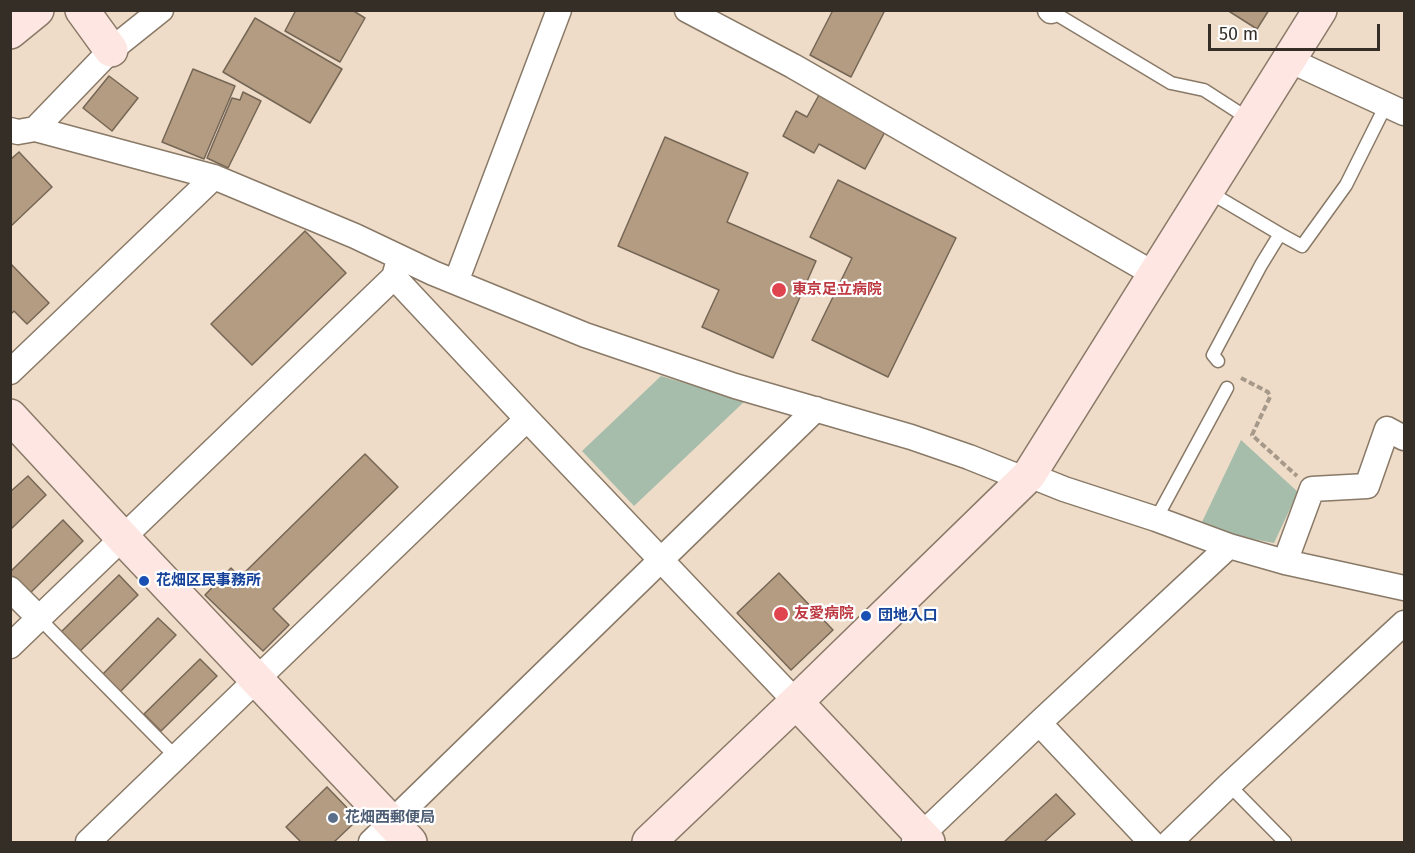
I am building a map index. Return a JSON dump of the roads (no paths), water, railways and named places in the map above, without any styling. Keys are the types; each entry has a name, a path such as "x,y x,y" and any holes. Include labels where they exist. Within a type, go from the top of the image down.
{"street":[{"path":"10,32 37,10"},
{"path":"82,10 111,50"},
{"path":"35,129 111,50 161,10"},
{"path":"456,282 559,10"},
{"path":"687,10 793,66 1154,274"},
{"path":"650,843 1027,477 1320,10"},
{"path":"1289,60 1395,109"},
{"path":"10,130 18,132 35,129 214,177 355,236 396,267 527,419 796,702 921,840 1039,723 1229,546"},
{"path":"10,372 214,177"},
{"path":"396,267 456,282 596,339 735,386 911,437 1156,519 1229,546 1285,562 1404,588"},
{"path":"10,646 396,267"},
{"path":"10,416 256,678 391,836 662,560 816,409"},
{"path":"88,843 256,678 527,419"},
{"path":"1285,562 1312,489 1367,486 1387,429 1403,435"},
{"path":"10,589 39,618"},
{"path":"1170,843 1229,785 1404,623"},
{"path":"1039,723 1151,843"}],"lane":[{"path":"1051,11 1171,83 1204,90 1251,120"},
{"path":"1207,191 1302,246 1346,185 1395,109"},
{"path":"1218,361 1213,355 1280,234"},
{"path":"1156,519 1227,388"},
{"path":"39,618 176,757"},
{"path":"1229,785 1285,843"}],"place":[{"name":"東京足立病院","path":"779,290"},
{"name":"花畑区民事務所","path":"144,581"},
{"name":"友愛病院","path":"781,614"},
{"name":"団地入口","path":"866,616"},
{"name":"花畑西郵便局","path":"333,818"}]}
